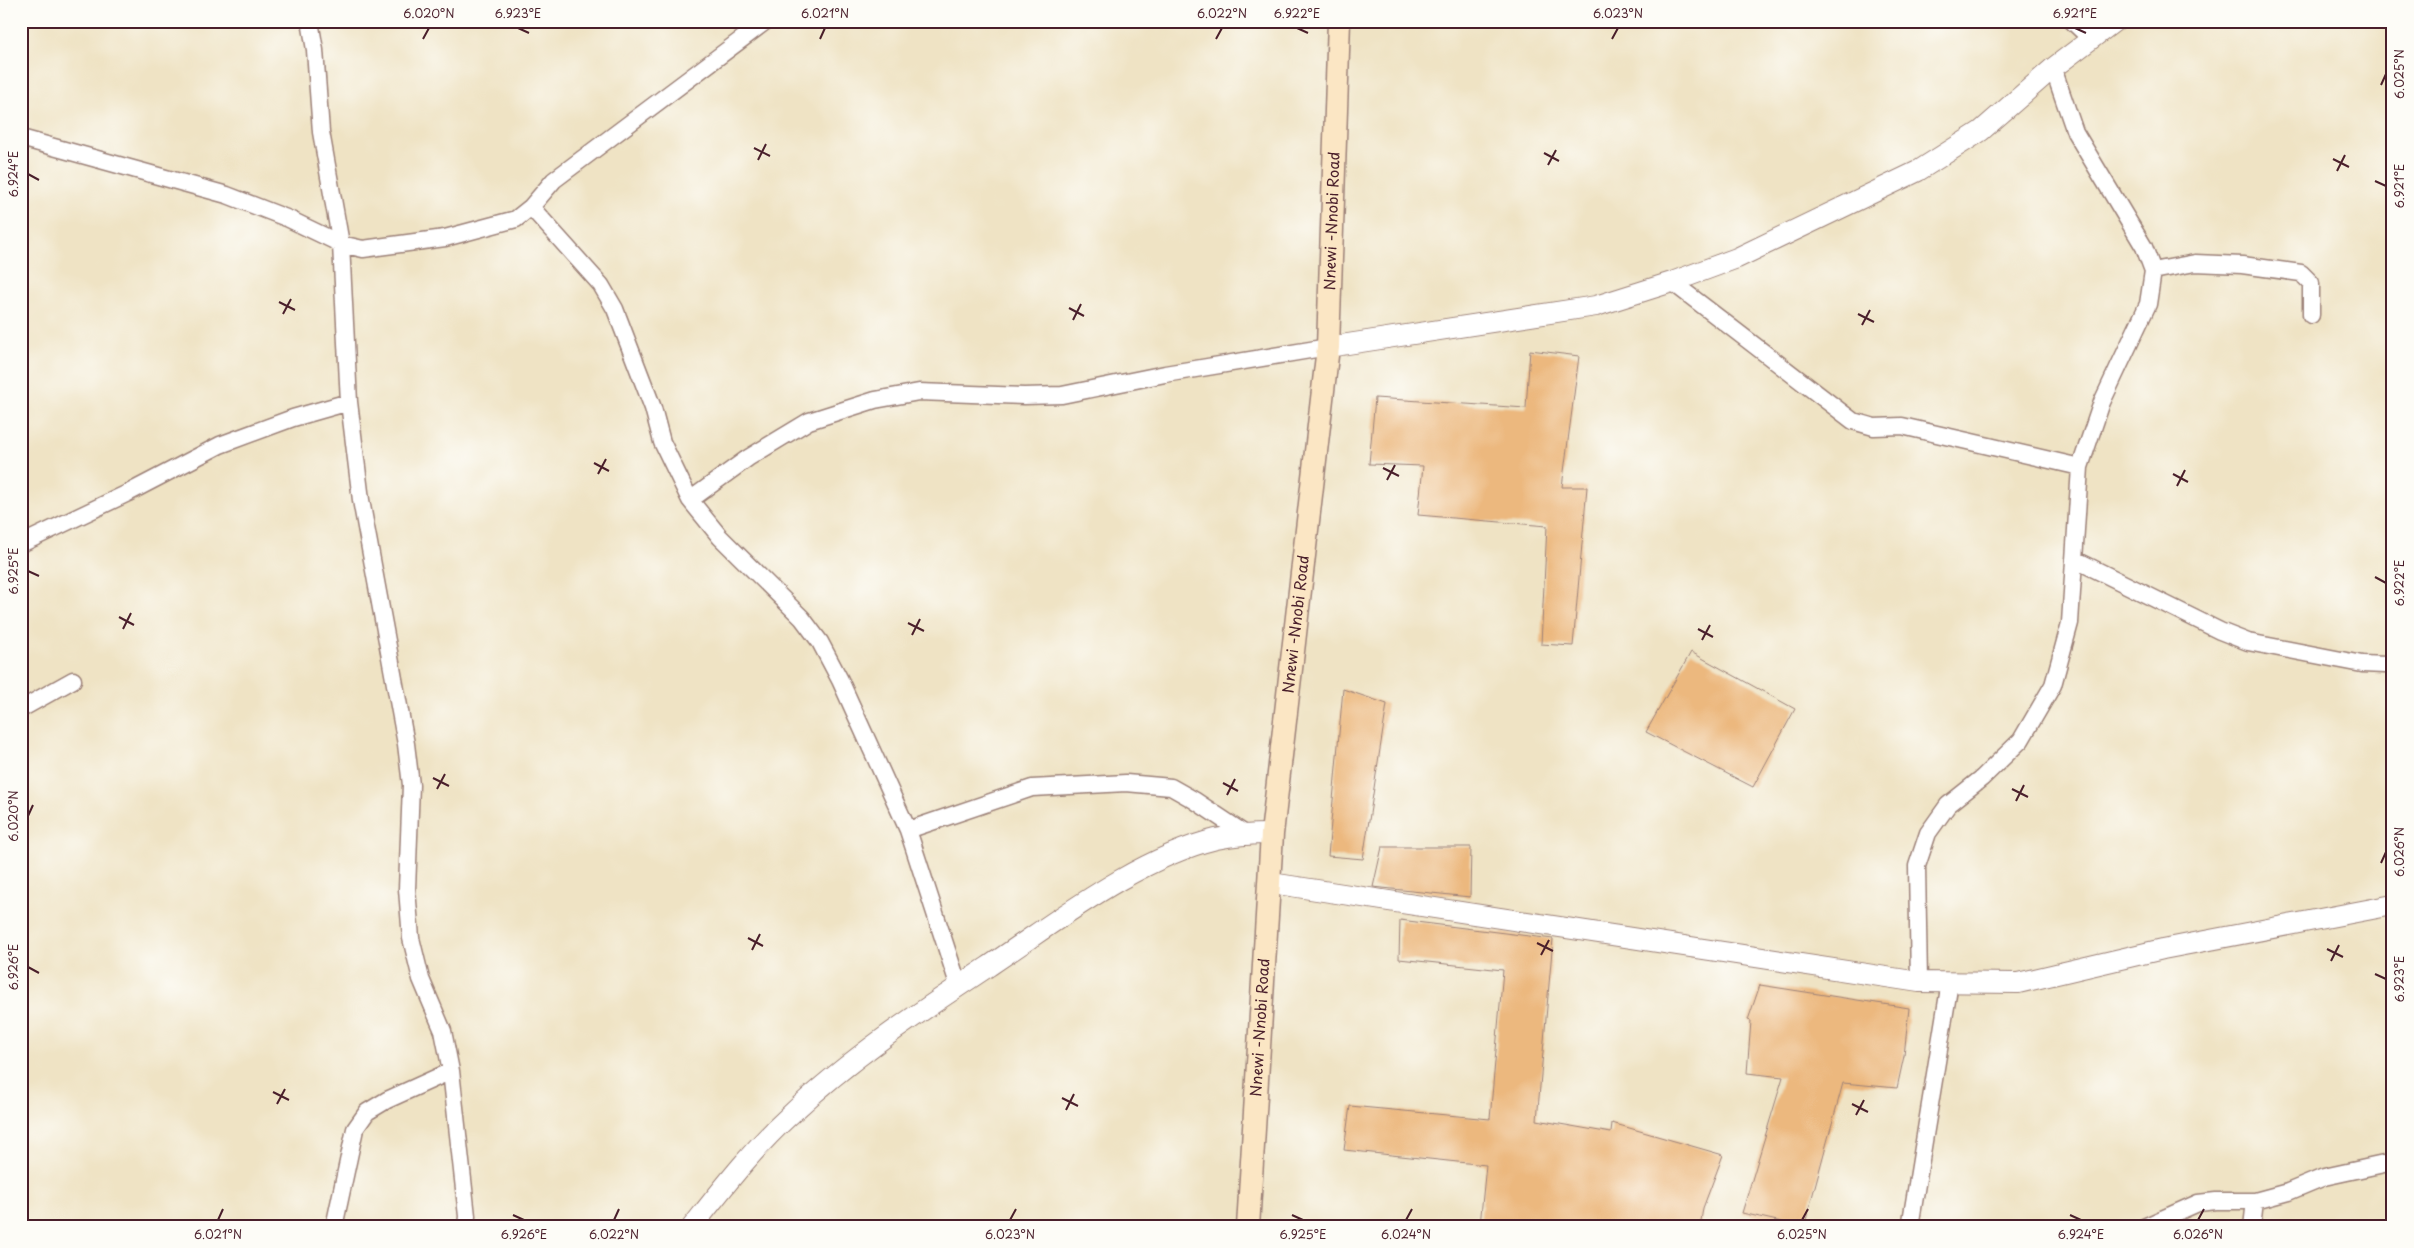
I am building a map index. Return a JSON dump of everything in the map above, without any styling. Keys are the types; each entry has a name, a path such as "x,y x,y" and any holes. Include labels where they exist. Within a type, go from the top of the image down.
{"main road":[{"name":"Nnewi -Nnobi Road","path":"1248,1227 1271,883 1272,834 1328,346 1339,21"}],"street":[{"path":"310,21 315,50 321,132 341,244 349,402 361,500 406,744 411,785 408,889 411,938 421,979 443,1031 450,1071 467,1216 466,1227"},
{"path":"21,138 228,195 289,219 341,244 363,249 445,238 516,219 531,207 554,180 766,21"},
{"path":"2072,21 2091,39"},
{"path":"690,500 748,458 809,421 875,400 919,392 1024,396 1062,395 1166,374 1328,346 1596,306 1672,282 1737,258 1918,171 1981,131 2053,68 2115,21"},
{"path":"1919,982 1917,866 1928,833 1948,805 1982,778 2021,740 2053,685 2070,624 2080,467 2102,402 2148,304 2153,271 2144,247 2075,132 2053,68"},
{"path":"531,207 601,285 615,309 653,408 662,442 690,500 720,538 802,618 820,642 840,680 908,830 959,986"},
{"path":"2153,271 2195,263 2242,265 2301,273 2311,283 2311,315"},
{"path":"1672,282 1853,421 1874,427 1902,426 2080,467"},
{"path":"21,544 128,493 220,445 293,418 349,402"},
{"path":"2074,559 2220,631 2248,642 2362,664 2385,665 2393,662"},
{"path":"21,709 73,680"},
{"path":"908,830 1032,788 1126,783 1171,787 1246,834"},
{"path":"692,1227 756,1148 790,1115 881,1038 1125,878 1164,858 1206,842 1246,834 1272,834"},
{"path":"1271,883 1919,982 2018,983 2163,949 2393,905"},
{"path":"1910,1227 1950,982"},
{"path":"334,1227 355,1129 366,1112 387,1100 450,1071"},
{"path":"2144,1227 2198,1203 2255,1201 2288,1192 2324,1177 2393,1162"},
{"path":"2252,1227 2255,1201"}],"building":[{"path":"1530,350 1579,356 1562,487 1587,487 1573,646 1541,644 1547,526 1418,515 1423,466 1369,464 1375,398 1526,408"},
{"path":"1691,652 1795,709 1753,787 1646,732"},
{"path":"1343,689 1387,704 1363,859 1328,856"},
{"path":"1382,847 1471,847 1470,897 1373,887"},
{"path":"1400,920 1553,939 1537,1120 1611,1133 1612,1123 1723,1155 1703,1208 1700,1227 1480,1225 1486,1165 1344,1150 1350,1106 1490,1119 1503,970 1399,959"},
{"path":"1760,985 1909,1008 1904,1056 1897,1088 1843,1083 1804,1227 1742,1213 1783,1077 1747,1073 1751,1021 1748,1020"}]}
